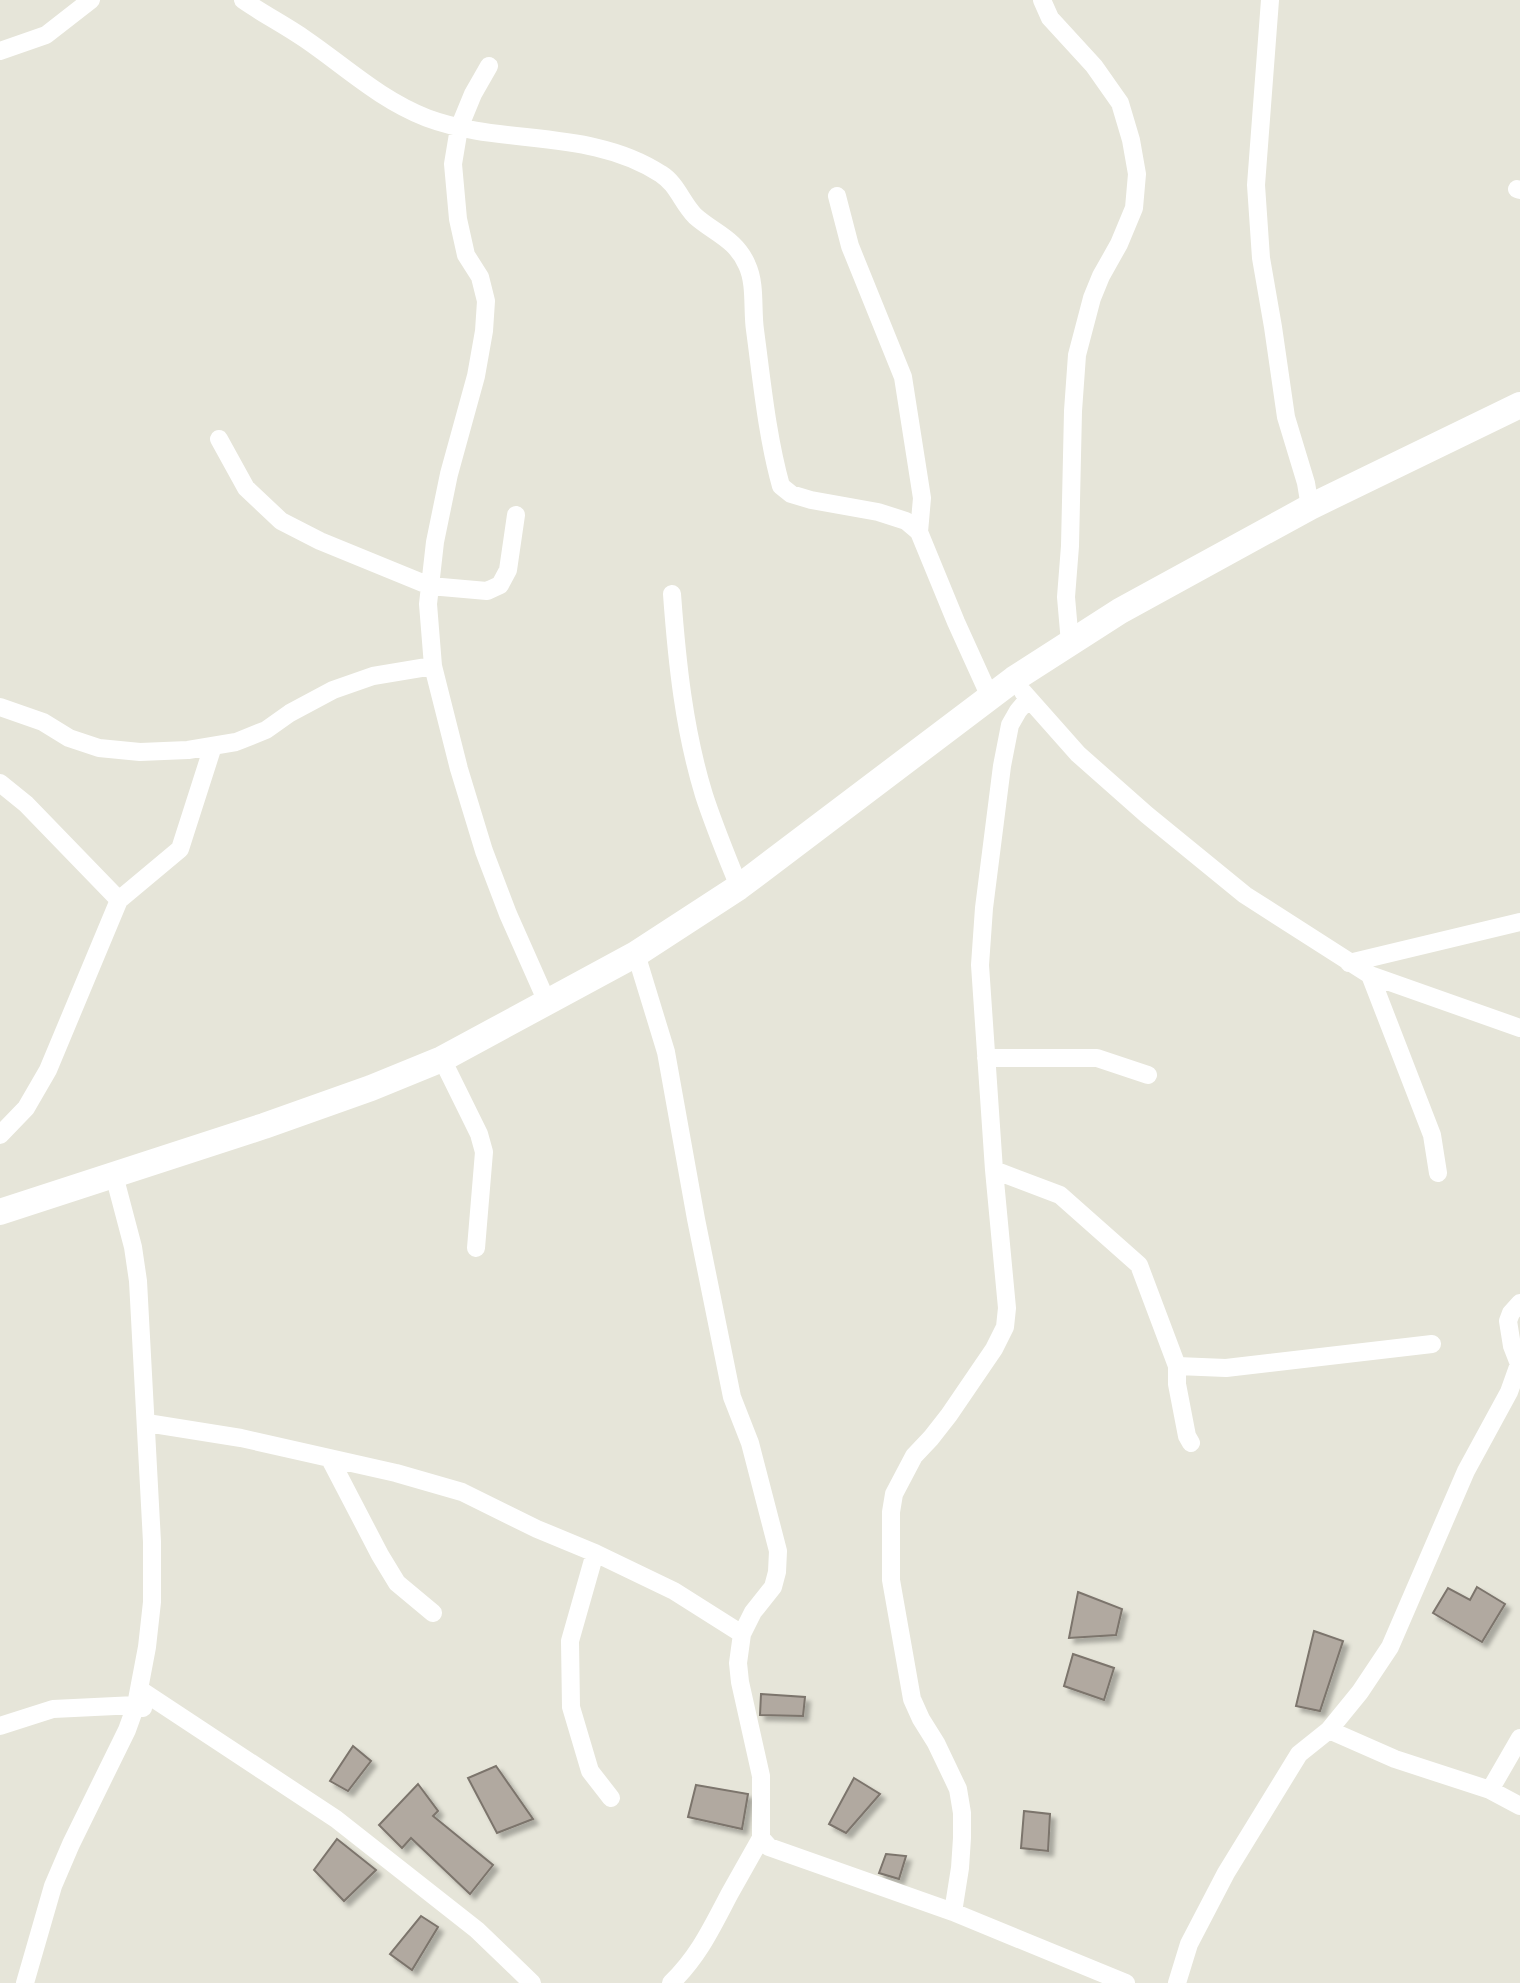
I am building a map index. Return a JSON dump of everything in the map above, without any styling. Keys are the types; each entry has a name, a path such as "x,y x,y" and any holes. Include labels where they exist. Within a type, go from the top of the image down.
{"main road":[{"path":"0,1212 371,1088 442,1059 636,954 739,887 990,697 1021,689 1070,643 1120,611 1310,507 1520,405"}],"street":[{"path":"0,51 46,35 91,0"},
{"path":"243,0 305,39 379,95 425,117 459,128 583,144 640,162 663,175 676,187 693,214 735,244 751,273 755,327 781,486 791,494 811,500 878,512 906,521 919,532"},
{"path":"1042,0 1050,18 1094,66 1120,103 1137,174 1134,208 1092,298 1077,355 1066,597 1070,643"},
{"path":"1270,0 1256,185 1261,258 1286,417 1310,507"},
{"path":"489,66 459,128 453,164 458,219 466,255 480,277 486,301 484,331 476,376 446,487 435,542 428,604 433,666 459,769 484,851 547,1002"},
{"path":"837,196 850,246 903,377 922,498 919,532 990,697"},
{"path":"219,439 246,488 281,521 320,541 430,586 487,591 500,585 508,570 516,515"},
{"path":"672,594 678,664 690,739 704,793 739,887"},
{"path":"0,707 43,722 69,738 99,748 140,752 188,750 236,742 266,730 333,690 373,676 433,666"},
{"path":"1021,689 1078,754 1245,895 1370,975 1520,1028"},
{"path":"953,1912 960,1868 962,1813 958,1789 912,1699 891,1580 891,1512 894,1494 914,1456 949,1415 994,1349 1005,1327 1007,1308 980,965 1002,766 1021,689"},
{"path":"0,1135 26,1108 48,1070 119,900 180,849 213,746"},
{"path":"0,783 26,804 119,900"},
{"path":"1349,963 1520,922"},
{"path":"636,954 666,1052 732,1397 750,1443 778,1551 773,1587 753,1612 742,1634 738,1663 761,1776 761,1838 709,1936 671,1983"},
{"path":"1370,975 1432,1135 1438,1173"},
{"path":"986,1058 1097,1058 1148,1075"},
{"path":"442,1059 479,1134 484,1152 476,1248"},
{"path":"994,1170 1060,1195 1139,1265 1177,1366 1177,1384 1191,1443"},
{"path":"25,1983 53,1886 127,1730 147,1647 152,1602 147,1423 136,1270 114,1175"},
{"path":"1177,1983 1189,1944 1226,1873 1299,1754 1329,1730 1360,1692 1390,1647 1466,1471 1509,1392 1519,1365 1508,1321 1520,1303"},
{"path":"1177,1366 1226,1368 1432,1344"},
{"path":"147,1423 241,1438 396,1473 462,1492 681,1595 742,1634"},
{"path":"330,1459 397,1583 433,1613"},
{"path":"595,1553 570,1641 571,1707 590,1771 611,1798"},
{"path":"0,1726 53,1709 137,1697 184,1719 336,1819 477,1930 532,1983"},
{"path":"1329,1730 1395,1759 1490,1790 1520,1806"},
{"path":"1490,1790 1520,1738"},
{"path":"761,1838 769,1847 953,1912 1126,1983"}],"building":[{"path":"1477,1587 1505,1604 1482,1642 1433,1613 1448,1588 1470,1600"},
{"path":"1078,1592 1122,1609 1116,1635 1069,1638"},
{"path":"1314,1631 1343,1641 1320,1711 1296,1706"},
{"path":"1073,1654 1114,1668 1104,1700 1064,1686"},
{"path":"761,1694 805,1697 803,1716 760,1715"},
{"path":"353,1746 371,1761 348,1791 330,1781"},
{"path":"496,1766 533,1819 497,1833 468,1778"},
{"path":"854,1778 880,1794 846,1833 829,1824"},
{"path":"418,1784 438,1811 433,1816 493,1865 470,1894 411,1838 402,1848 379,1825"},
{"path":"696,1785 748,1794 742,1829 688,1817"},
{"path":"1024,1811 1050,1814 1048,1851 1021,1848"},
{"path":"337,1839 376,1870 344,1901 314,1870"},
{"path":"886,1854 906,1856 899,1879 879,1873"},
{"path":"421,1916 438,1927 412,1970 390,1954"}]}
